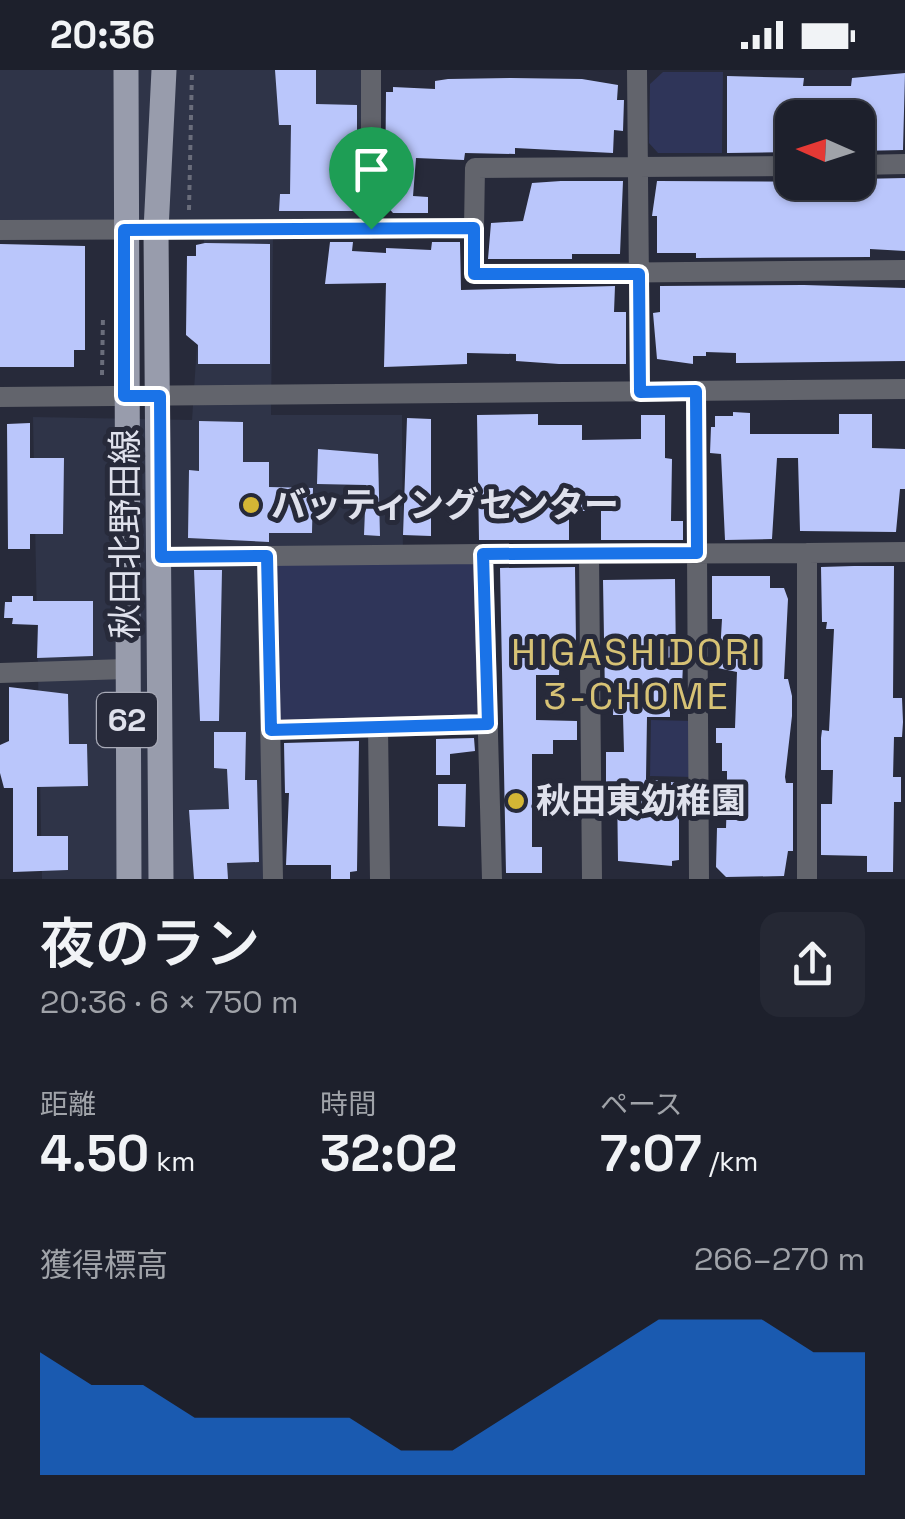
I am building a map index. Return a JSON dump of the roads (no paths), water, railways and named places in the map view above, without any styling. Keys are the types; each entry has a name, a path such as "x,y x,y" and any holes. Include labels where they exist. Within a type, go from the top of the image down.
{"main road":[{"name":"秋田北野田線","path":"126,70 128,879"},
{"name":"秋田北野田線","path":"162,879 156,230 164,70"}],"street":[{"path":"371,70 371,229"},
{"path":"637,70 640,392"},
{"path":"875,165 905,164"},
{"path":"775,166 475,168 474,274 905,270"},
{"path":"0,230 474,228"},
{"path":"0,397 905,389"},
{"path":"696,391 699,879"},
{"path":"161,557 905,552"},
{"path":"807,553 807,879"},
{"path":"483,554 492,879"},
{"path":"589,554 592,879"},
{"path":"267,556 273,879"},
{"path":"0,673 126,669"},
{"path":"271,730 488,724"},
{"path":"378,727 380,879"}],"place":[{"name":"バッティングセンター","path":"251,505"},
{"name":"秋田東幼稚園","path":"516,801"}],"district":[{"name":"HIGASHIDORI 3-CHOME","path":"637,674"}]}
